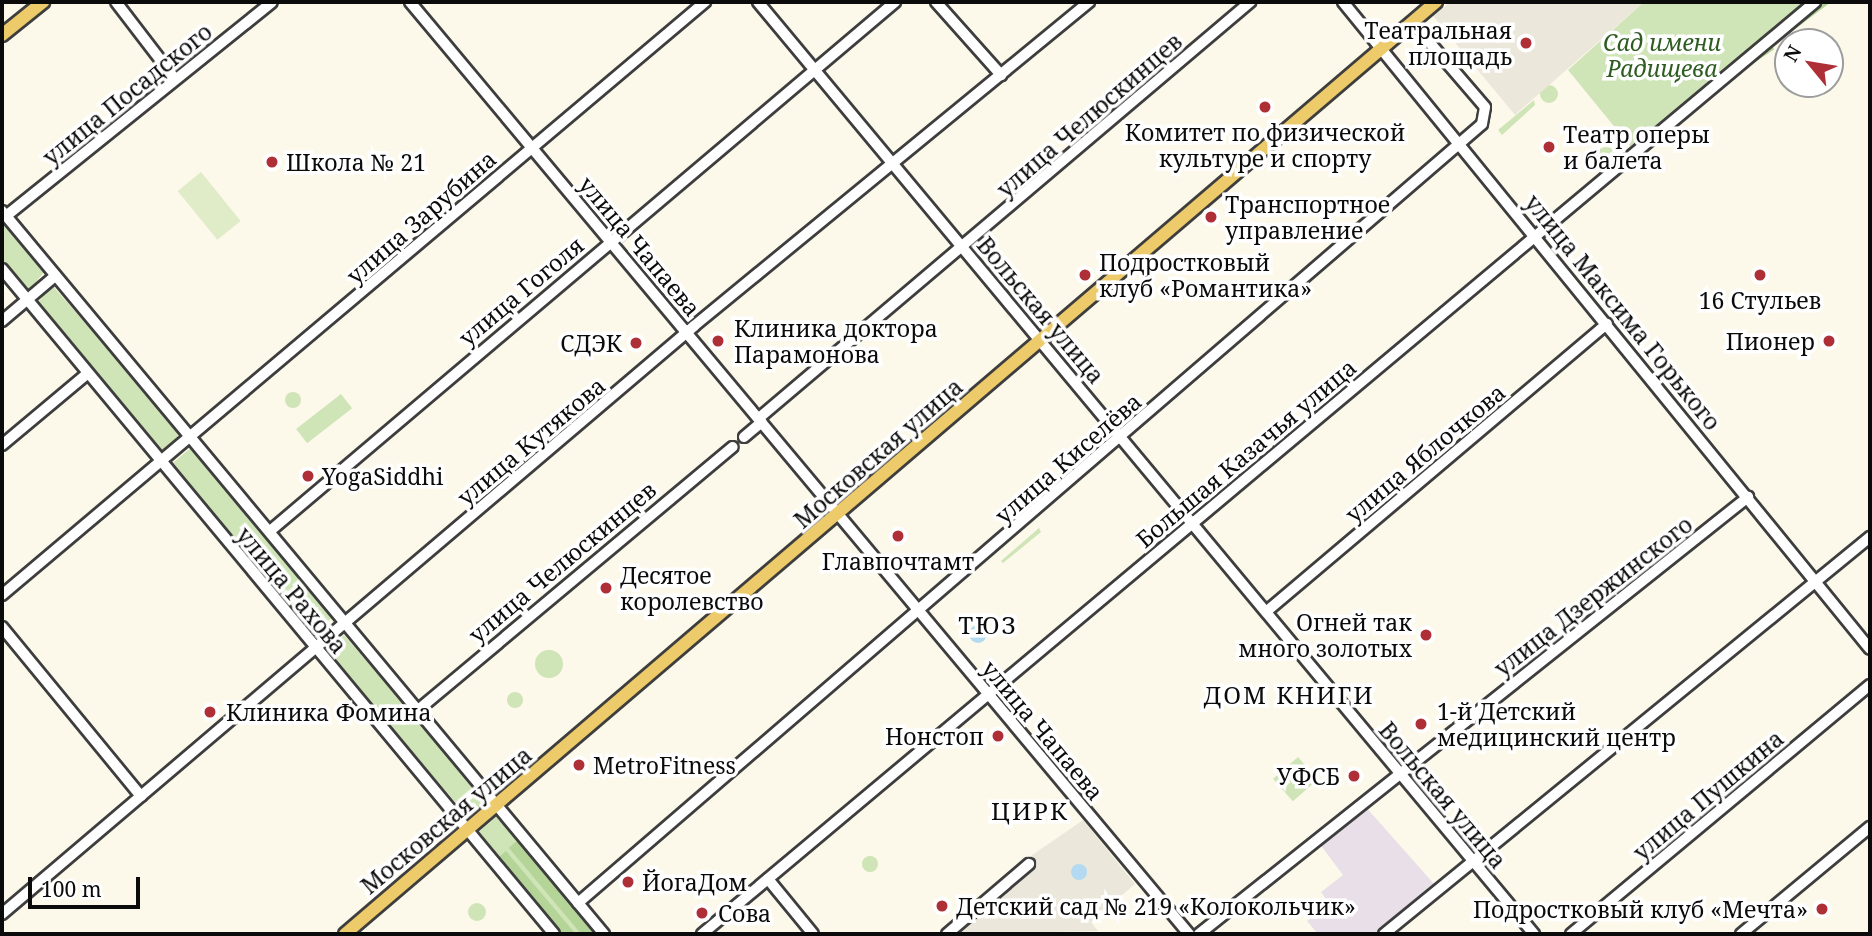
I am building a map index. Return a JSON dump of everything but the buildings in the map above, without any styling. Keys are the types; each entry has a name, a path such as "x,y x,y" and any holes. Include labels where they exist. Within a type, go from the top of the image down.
{"main road":[{"path":"2,35 43,2"},
{"name":"Московская улица","path":"345,934 1436,2"}],"street":[{"path":"116,2 175,79"},
{"name":"улица Посадского","path":"4,213 272,2"},
{"name":"улица Чапаева","path":"410,2 1189,934"},
{"name":"улица Зарубина","path":"2,595 705,2"},
{"name":"Вольская улица","path":"758,2 1123,437 1534,934"},
{"name":"улица Гоголя","path":"270,531 610,240 895,2"},
{"path":"936,2 1001,75"},
{"name":"улица Кутякова","path":"2,914 687,332 1089,2"},
{"name":"улица Челюскинцев","path":"744,437 760,420 1250,2"},
{"name":"улица Максима Горького","path":"1343,2 1870,649"},
{"name":"Большая Казачья улица","path":"702,934 1815,2"},
{"name":"улица Киселёва","path":"578,903 1123,437 1482,124 1485,107 1412,22"},
{"name":"улица Рахова","path":"4,213 604,934"},
{"name":"улица Рахова","path":"2,269 554,934"},
{"path":"2,321 55,276"},
{"name":"улица Яблочкова","path":"1267,611 1607,324"},
{"path":"2,445 88,373"},
{"name":"улица Челюскинцев","path":"418,710 732,447"},
{"name":"улица Дзержинского","path":"1199,934 1399,772 1748,497"},
{"path":"1384,934 1870,537"},
{"path":"2,627 141,796"},
{"name":"улица Пушкина","path":"1571,934 1870,685"},
{"path":"1741,934 1870,827"},
{"path":"947,934 1030,864"},
{"path":"768,879 813,934"}],"shaded area":[{"name":"Театральная площадь","path":"1450,2 1644,2 1515,115 1433,16"},
{"path":"1364,805 1435,885 1375,934 1317,933 1307,921 1330,905 1321,892 1343,875 1319,843"},
{"path":"1083,820 1135,884 1091,922 1098,931 957,934 1021,881 1012,869"}],"green space":[{"name":"Сад имени Радищева","path":"1644,2 1805,2 1631,147 1568,70"},
{"path":"1825,2 1831,2 1797,28 1794,28"},
{"path":"1772,46 1774,49 1702,98 1700,95"},
{"path":"1549,85 1555,88 1558,94 1555,100 1549,103 1543,100 1540,94 1543,88"},
{"path":"1534,100 1535,105 1502,135 1498,130"},
{"path":"1606,147 1613,150 1616,157 1613,164 1606,167 1599,164 1596,157 1599,150"},
{"path":"201,172 241,221 217,240 178,191"},
{"path":"2,219 45,271 29,290 2,264"},
{"path":"52,285 181,432 162,454 36,305"},
{"path":"290,392 296,392 301,400 299,406 290,408 285,403 285,397"},
{"path":"341,394 352,408 307,443 296,429"},
{"path":"193,446 335,615 312,635 170,465"},
{"path":"1039,528 1041,532 1003,563 1001,561"},
{"path":"344,635 485,797 486,806 470,819 326,652"},
{"path":"549,650 559,654 563,664 559,674 549,678 539,674 535,664 539,654"},
{"path":"512,692 518,692 523,700 521,706 512,708 507,703 507,697"},
{"path":"1298,757 1318,780 1293,801 1273,779"},
{"path":"496,817 500,817 598,934 559,934 476,834"},
{"path":"518,840 597,934 581,934 509,848"},
{"path":"506,851 576,934 560,934 497,859"},
{"path":"870,856 876,858 876,870 870,872 864,870 862,864 864,858"},
{"path":"477,903 483,906 486,912 483,918 477,921 471,918 468,912 471,906"}],"water":[{"path":"978,625 984,628 987,634 984,640 978,643 972,640 969,634 972,628"},
{"path":"1079,864 1085,866 1085,878 1079,880 1073,878 1071,872 1073,866"}],"place":[{"name":"Театральная площадь","path":"1526,43"},
{"name":"Комитет по физической культуре и спорту","path":"1265,107"},
{"name":"Театр оперы и балета","path":"1549,147"},
{"name":"Школа № 21","path":"272,162"},
{"name":"Транспортное управление","path":"1211,217"},
{"name":"Подростковый клуб «Романтика»","path":"1085,275"},
{"name":"16 Стульев","path":"1760,275"},
{"name":"Клиника доктора Парамонова","path":"718,341"},
{"name":"Пионер","path":"1829,341"},
{"name":"СДЭК","path":"636,343"},
{"name":"YogaSiddhi","path":"308,476"},
{"name":"Главпочтамт","path":"898,536"},
{"name":"Десятое королевство","path":"606,588"},
{"name":"Огней так много золотых","path":"1426,635"},
{"name":"Клиника Фомина","path":"210,712"},
{"name":"1-й Детский медицинский центр","path":"1421,724"},
{"name":"Нонстоп","path":"998,736"},
{"name":"MetroFitness","path":"579,765"},
{"name":"УФСБ","path":"1354,776"},
{"name":"ЙогаДом","path":"628,882"},
{"name":"Детский сад № 219 «Колокольчик»","path":"942,906"},
{"name":"Подростковый клуб «Мечта»","path":"1822,909"},
{"name":"Сова","path":"702,913"}],"district":[{"name":"ТЮЗ","path":"988,625"},
{"name":"ДОМ КНИГИ","path":"1289,695"},
{"name":"ЦИРК","path":"1030,811"}]}
